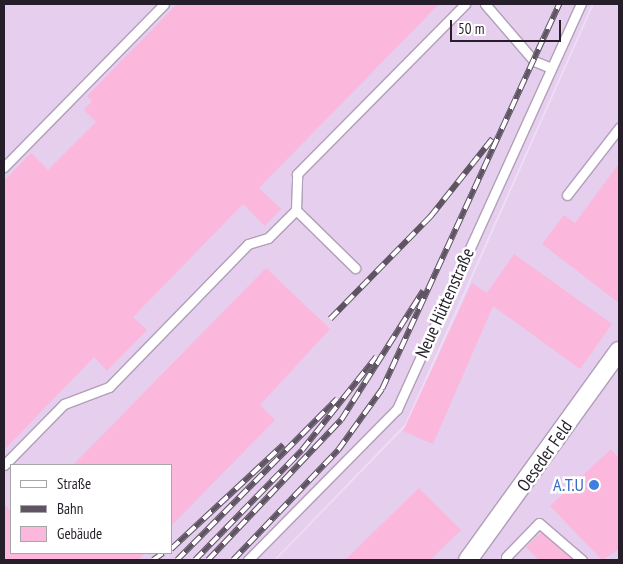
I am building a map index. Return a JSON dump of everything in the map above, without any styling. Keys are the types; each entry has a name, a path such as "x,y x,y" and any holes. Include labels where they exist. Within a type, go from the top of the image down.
{"street":[{"name":"Oeseder Feld","path":"468,560 619,351"}],"lane":[{"path":"4,166 164,4"},
{"path":"4,465 64,404 109,387 248,244 268,238 296,210 297,174 465,4"},
{"path":"485,4 534,61 551,68"},
{"name":"Neue Hüttenstraße","path":"248,560 397,409 581,4"},
{"path":"567,195 619,128"},
{"path":"296,210 355,268"},
{"path":"506,556 539,523 582,560"}],"shaded area":[{"path":"4,4 592,4 405,424 274,560 4,560"},
{"path":"594,4 619,4 619,560 276,560 407,425"}],"building":[{"path":"177,4 439,4 259,188 281,209 265,226 243,204 133,317 147,330 107,371 94,357 4,450 4,181 31,153 48,170 96,122 84,110 92,101 87,96"},
{"path":"618,165 619,303 542,244 564,215 575,223"},
{"path":"514,254 612,324 580,369 493,306 433,444 403,431 472,283 487,293"},
{"path":"266,268 330,329 260,405 275,420 172,525 172,464 74,464"},
{"path":"611,449 619,459 619,549 602,560 550,506"},
{"path":"419,488 461,530 430,560 345,560"},
{"path":"4,504 10,511 10,554 144,554 138,560 4,560"},
{"path":"544,530 573,560 539,560 526,547"}],"railway":[{"path":"233,560 338,450 382,389 559,4"},
{"path":"330,319 430,217 492,139"},
{"path":"208,560 341,420 423,291"},
{"path":"195,560 302,450 376,357"},
{"path":"177,560 337,399"},
{"path":"172,548 283,445"},
{"path":"153,560 162,554"}],"place":[{"name":"A.T.U","path":"594,485"}]}
